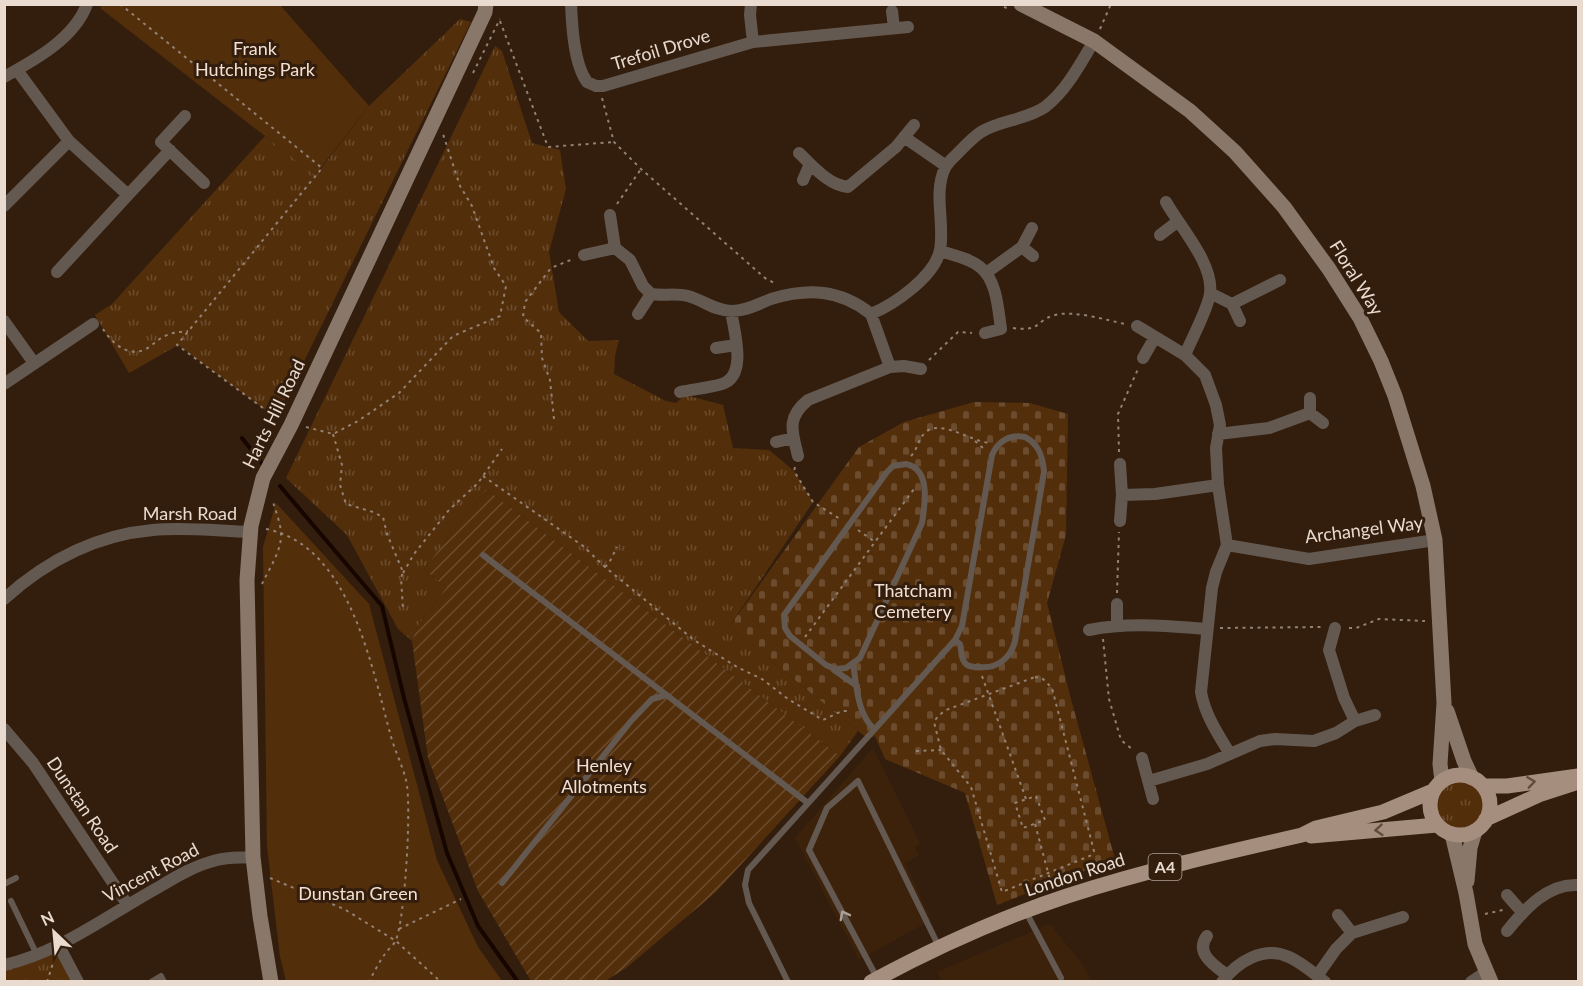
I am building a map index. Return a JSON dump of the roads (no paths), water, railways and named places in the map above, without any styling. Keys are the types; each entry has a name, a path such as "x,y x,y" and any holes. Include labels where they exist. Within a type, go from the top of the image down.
{"main road":[{"name":"A4","path":"1438,786 1456,775 1478,782 1508,786 1578,776"},
{"path":"1478,782 1488,794 1490,804 1486,819"},
{"path":"1438,786 1430,809 1437,825 1452,834 1461,835 1474,831 1486,819 1541,794 1578,782"},
{"name":"London Road","path":"874,980 939,948 1026,911 1055,895 1302,835 1316,828 1383,812 1438,786"},
{"name":"London Road","path":"1302,835 1319,837 1437,825"}],"street":[{"path":"4,77 39,56 72,29 83,15 87,4"},
{"name":"Harts Hill Road","path":"271,981 253,857 247,580 251,529 263,478 438,129 485,12 486,4"},
{"name":"Trefoil Drove","path":"571,4 572,28 581,71 587,82 599,86 753,42 908,27"},
{"path":"750,4 753,42"},
{"name":"Floral Way","path":"1017,8 1094,41 1190,111 1234,152 1284,207 1329,268 1360,318 1384,369 1420,477 1435,540 1444,703 1438,786"},
{"path":"892,11 894,28"},
{"path":"871,314 884,309 908,292 931,266 940,251 940,190 946,166 968,141 982,132 1031,114 1054,99 1064,88 1094,41"},
{"path":"17,70 69,141 128,195"},
{"path":"185,116 161,142 204,183"},
{"path":"799,153 838,186 848,187 896,147 914,125"},
{"path":"904,137 946,166"},
{"path":"4,206 69,141"},
{"path":"57,272 170,150"},
{"path":"803,180 810,164"},
{"path":"1166,202 1204,262 1210,293 1185,354"},
{"path":"610,215 615,248 630,260 643,286 651,294 689,297 707,306 731,311 758,306 768,300 792,294 813,292 840,296 859,304 871,314 890,367"},
{"path":"1160,235 1177,222"},
{"path":"986,273 1022,247 1032,228"},
{"path":"1022,247 1033,256"},
{"path":"584,255 615,248"},
{"path":"940,251 970,261 986,273 1006,328 985,333"},
{"path":"1232,304 1280,280"},
{"path":"1210,293 1232,304 1240,321"},
{"path":"638,314 651,294"},
{"path":"680,392 725,384 736,371 739,361 731,311"},
{"path":"4,321 34,363"},
{"path":"4,384 93,324"},
{"path":"1137,326 1185,354 1205,375 1219,415 1216,448 1218,485 1227,545 1216,572 1202,679 1203,704 1230,754"},
{"path":"1143,358 1155,337"},
{"path":"716,348 736,345"},
{"path":"798,456 791,427 798,409 808,400 890,367 904,366 921,369"},
{"path":"1310,398 1310,413"},
{"path":"1218,434 1269,428 1310,413"},
{"path":"1310,413 1323,423"},
{"path":"776,442 794,438"},
{"path":"1119,520 1122,495 1120,464"},
{"path":"1122,495 1155,495 1218,485"},
{"name":"Marsh Road","path":"4,599 29,579 75,549 107,538 153,530 251,529"},
{"name":"Archangel Way","path":"1227,545 1309,559 1435,540"},
{"path":"1117,604 1117,625"},
{"path":"1095,629 1117,625 1146,625 1207,629"},
{"path":"1335,628 1323,652 1355,721"},
{"name":"Floral Way","path":"1444,703 1464,761 1478,782"},
{"path":"1149,781 1207,764 1260,741 1275,739 1314,741 1355,721 1375,715"},
{"name":"Dunstan Road","path":"4,729 33,763 127,904"},
{"path":"1142,758 1153,799"},
{"path":"1466,893 1474,831"},
{"path":"1452,834 1475,944 1489,977 1471,981"},
{"name":"Vincent Road","path":"4,965 37,956 59,946 127,904 191,869 229,858 253,857"},
{"path":"1507,931 1520,910 1548,891 1569,884 1578,885"},
{"path":"1507,895 1520,910"},
{"path":"1338,915 1352,933"},
{"path":"1207,936 1203,943 1206,957 1225,978 1247,959 1268,954 1290,958 1321,979 1336,949 1352,933 1403,917"},
{"path":"59,946 78,981"}],"lane":[{"path":"788,981 749,903 745,885 748,870 955,640 962,626 992,455 1002,441 1013,436 1029,439 1040,453 1044,472 1013,648 1010,654 998,664 992,667 979,667 965,663 960,644 955,640"},
{"path":"831,668 841,669 860,658 922,523 924,501 922,477 917,468 912,465 893,466 884,476 786,611 783,622 790,636 831,668 857,686"},
{"path":"483,555 808,803"},
{"path":"853,664 861,711 865,721 873,729"},
{"path":"502,883 631,721 652,699 667,695"},
{"path":"874,980 809,850 827,808 858,781 939,948"},
{"path":"4,884 16,878"},
{"path":"11,902 37,956"},
{"path":"1026,911 1061,978"},
{"path":"152,981 161,976 164,981"}],"waterway":[{"path":"242,438 264,466"},
{"path":"280,486 382,606 404,698 447,853 478,926 518,982"}],"park label":[{"name":"Frank Hutchings Park","path":"255,59"},
{"name":"Thatcham Cemetery","path":"913,601"},
{"name":"Henley Allotments","path":"604,776"},
{"name":"Dunstan Green","path":"358,894"}]}
